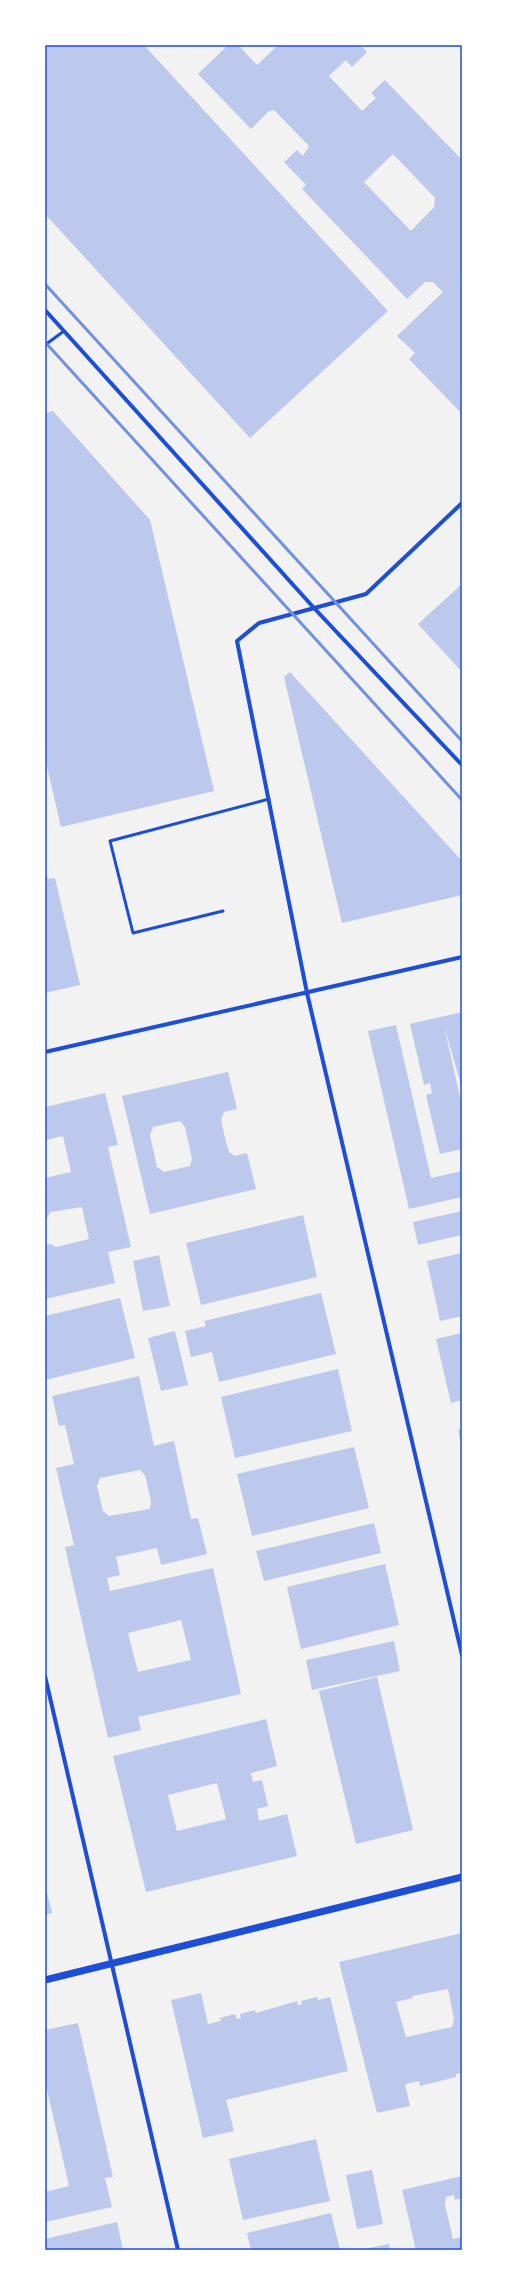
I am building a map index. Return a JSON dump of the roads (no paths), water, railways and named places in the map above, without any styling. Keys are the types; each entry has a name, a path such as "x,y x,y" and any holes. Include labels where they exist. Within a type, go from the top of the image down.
{"street":[{"path":"45,310 314,608 462,765"},
{"path":"462,503 366,594 259,623 237,641 307,993 462,1655"},
{"path":"45,1052 462,957"},
{"path":"45,1676 178,2250"},
{"path":"45,1980 112,1965 462,1877"}],"lane":[{"path":"45,345 64,331"},
{"path":"223,911 133,933 110,841 269,799"}],"railway":[{"path":"45,284 462,741"},
{"path":"45,342 462,800"}]}
